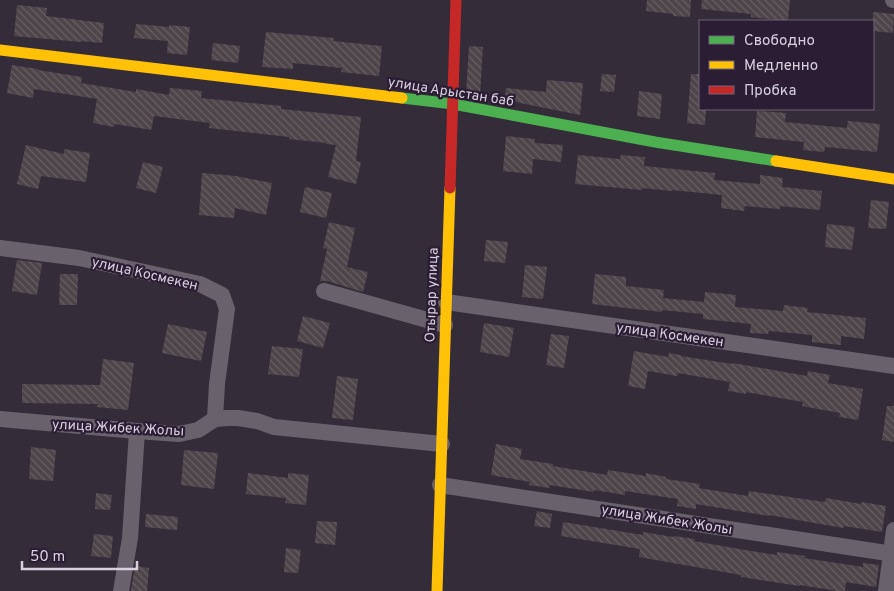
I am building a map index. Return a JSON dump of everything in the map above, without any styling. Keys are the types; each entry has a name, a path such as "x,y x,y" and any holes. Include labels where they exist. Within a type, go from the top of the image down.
{"street":[{"name":"Отырар улица","path":"437,591 456,0"},
{"name":"улица Арыстан баб","path":"0,50 453,104 655,142 894,179"},
{"name":"улица Космекен","path":"0,248 79,258 200,284 222,295 227,309 217,384 215,420"},
{"path":"324,291 445,324"},
{"name":"улица Космекен","path":"446,302 894,366"},
{"name":"улица Жибек Жолы","path":"0,419 178,434 198,430 215,420 238,418 274,426 442,444"},
{"path":"120,591 130,538 137,431"},
{"name":"улица Жибек Жолы","path":"440,485 892,553"},
{"path":"886,591 894,530"}],"building":[{"path":"647,0 691,0 690,17 646,11"},
{"path":"702,0 790,0 788,20 751,17 751,14 701,9"},
{"path":"17,5 47,8 46,16 104,23 102,43 14,36"},
{"path":"873,12 894,14 893,33 874,31"},
{"path":"136,24 190,27 187,55 167,53 168,41 134,38"},
{"path":"266,32 334,38 333,41 382,46 379,76 341,72 342,68 293,63 293,69 262,67"},
{"path":"213,43 240,46 238,63 211,60"},
{"path":"469,46 483,47 480,96 466,93"},
{"path":"12,65 82,77 81,83 136,92 136,89 169,95 170,88 202,91 201,98 361,117 356,161 361,162 356,184 328,177 336,145 289,139 289,137 209,128 210,123 154,116 151,130 115,124 114,127 93,123 97,99 34,89 33,98 7,93"},
{"path":"602,74 616,75 614,92 600,91"},
{"path":"691,74 699,74 699,110 706,110 705,125 687,123"},
{"path":"547,80 583,83 580,115 505,100 506,88 546,92"},
{"path":"639,91 662,94 660,119 637,116"},
{"path":"757,111 786,113 785,122 847,128 848,121 880,124 877,152 825,147 824,152 803,150 804,142 755,137"},
{"path":"506,136 535,139 535,143 563,145 561,162 533,159 532,174 503,171"},
{"path":"26,145 64,154 64,149 90,153 86,182 41,176 38,189 17,184"},
{"path":"578,155 620,159 621,155 645,157 644,166 715,173 714,180 760,184 760,175 783,178 782,187 822,191 820,210 780,206 780,209 745,206 744,211 721,208 722,195 575,184"},
{"path":"143,162 163,167 156,193 136,188"},
{"path":"202,173 236,176 272,183 266,215 235,208 234,218 199,215"},
{"path":"305,187 332,193 326,218 300,212"},
{"path":"871,200 889,202 886,229 868,228"},
{"path":"329,222 355,228 347,267 368,272 363,292 327,281 320,281 327,249 323,248"},
{"path":"827,224 855,227 852,250 825,247"},
{"path":"486,240 508,242 505,263 484,261"},
{"path":"17,260 42,263 37,295 12,291"},
{"path":"525,265 547,267 543,299 522,297"},
{"path":"60,274 78,274 77,305 59,305"},
{"path":"595,274 626,277 626,286 664,290 663,298 704,302 705,292 736,295 735,307 783,311 784,305 808,308 807,312 866,318 864,339 841,336 841,345 812,342 812,335 769,331 768,334 750,333 751,324 703,319 703,314 662,310 662,312 592,304"},
{"path":"303,316 330,323 323,348 297,341"},
{"path":"484,323 514,328 509,357 480,352"},
{"path":"168,324 207,332 201,361 162,353"},
{"path":"551,334 569,336 564,368 546,365"},
{"path":"272,346 303,349 299,377 268,374"},
{"path":"634,351 668,357 669,353 807,376 808,371 830,375 828,383 863,389 858,420 839,417 840,413 802,406 803,402 746,392 746,394 728,391 730,382 678,373 677,376 648,371 645,389 628,386"},
{"path":"103,359 134,363 128,410 97,407 98,404 22,403 22,384 100,385"},
{"path":"337,376 358,379 353,420 332,418"},
{"path":"887,406 894,406 894,442 882,440"},
{"path":"496,444 522,449 520,459 607,475 608,470 646,476 646,473 666,477 666,479 700,484 699,488 748,496 749,491 825,502 826,498 886,506 882,532 844,526 843,528 696,504 696,509 677,506 678,499 625,491 625,495 550,485 549,488 529,485 530,482 491,475"},
{"path":"31,447 56,450 53,481 29,479"},
{"path":"184,450 218,453 214,489 181,485"},
{"path":"248,473 288,478 288,473 309,475 306,505 285,503 286,498 246,494"},
{"path":"96,493 112,495 110,510 95,509"},
{"path":"537,511 552,514 550,528 534,526"},
{"path":"146,514 178,517 177,530 145,527"},
{"path":"317,521 337,522 335,545 315,543"},
{"path":"563,522 643,535 643,532 695,539 694,541 745,550 777,555 777,552 805,556 804,558 863,567 863,563 879,565 876,587 846,582 845,591 838,591 741,577 741,575 639,557 640,549 561,536"},
{"path":"94,534 113,536 111,558 91,556"},
{"path":"286,548 301,550 298,573 284,572"},
{"path":"135,566 149,568 147,591 131,591"}],"traffic: fast":[{"path":"402,98 453,104 655,142 776,161"}],"traffic: slow":[{"path":"0,50 402,98"},
{"path":"776,161 894,179"},
{"path":"437,591 450,188"}],"traffic: jam":[{"path":"450,188 456,0"}]}
